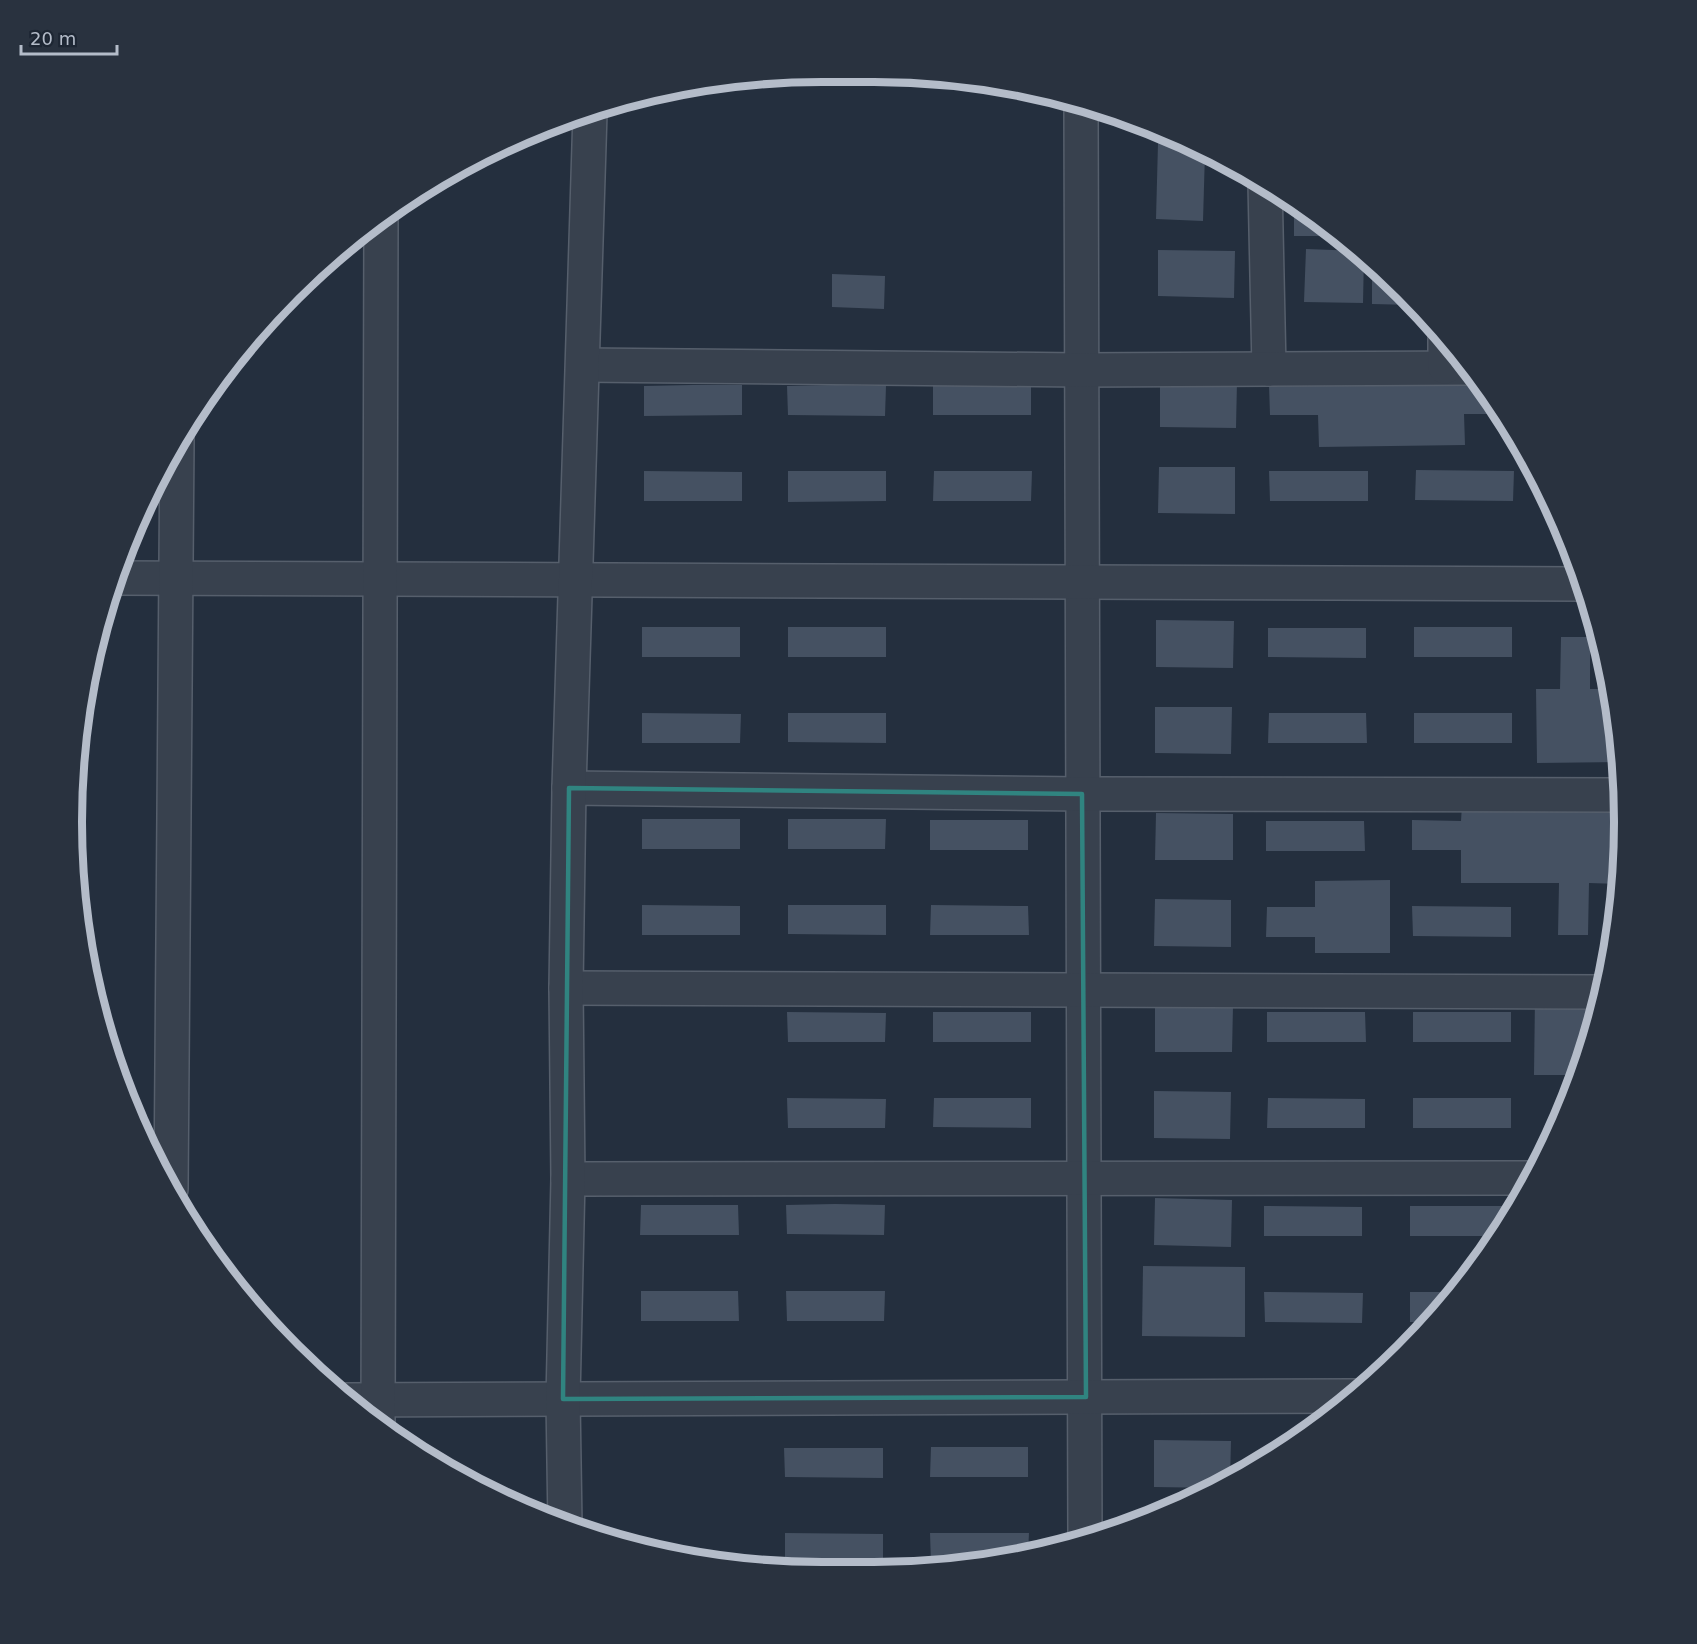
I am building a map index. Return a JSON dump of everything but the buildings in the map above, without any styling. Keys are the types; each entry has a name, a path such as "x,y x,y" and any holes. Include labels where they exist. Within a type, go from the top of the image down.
{"street":[{"path":"1081,112 1085,1530"},
{"path":"565,1515 563,1399 568,1179 566,988 568,788 590,120"},
{"path":"1264,194 1269,369"},
{"path":"368,1406 381,579 381,229"},
{"path":"583,365 1080,370 1269,369 1451,358"},
{"path":"171,1172 177,461"},
{"path":"124,578 1575,584"},
{"path":"568,788 1082,794 1613,795"},
{"path":"566,988 1594,992"},
{"path":"568,1179 1522,1178"},
{"path":"369,1407 563,1399 1341,1396"}],"highlighted area":[{"path":"569,788 1082,794 1086,1397 563,1399"}]}
